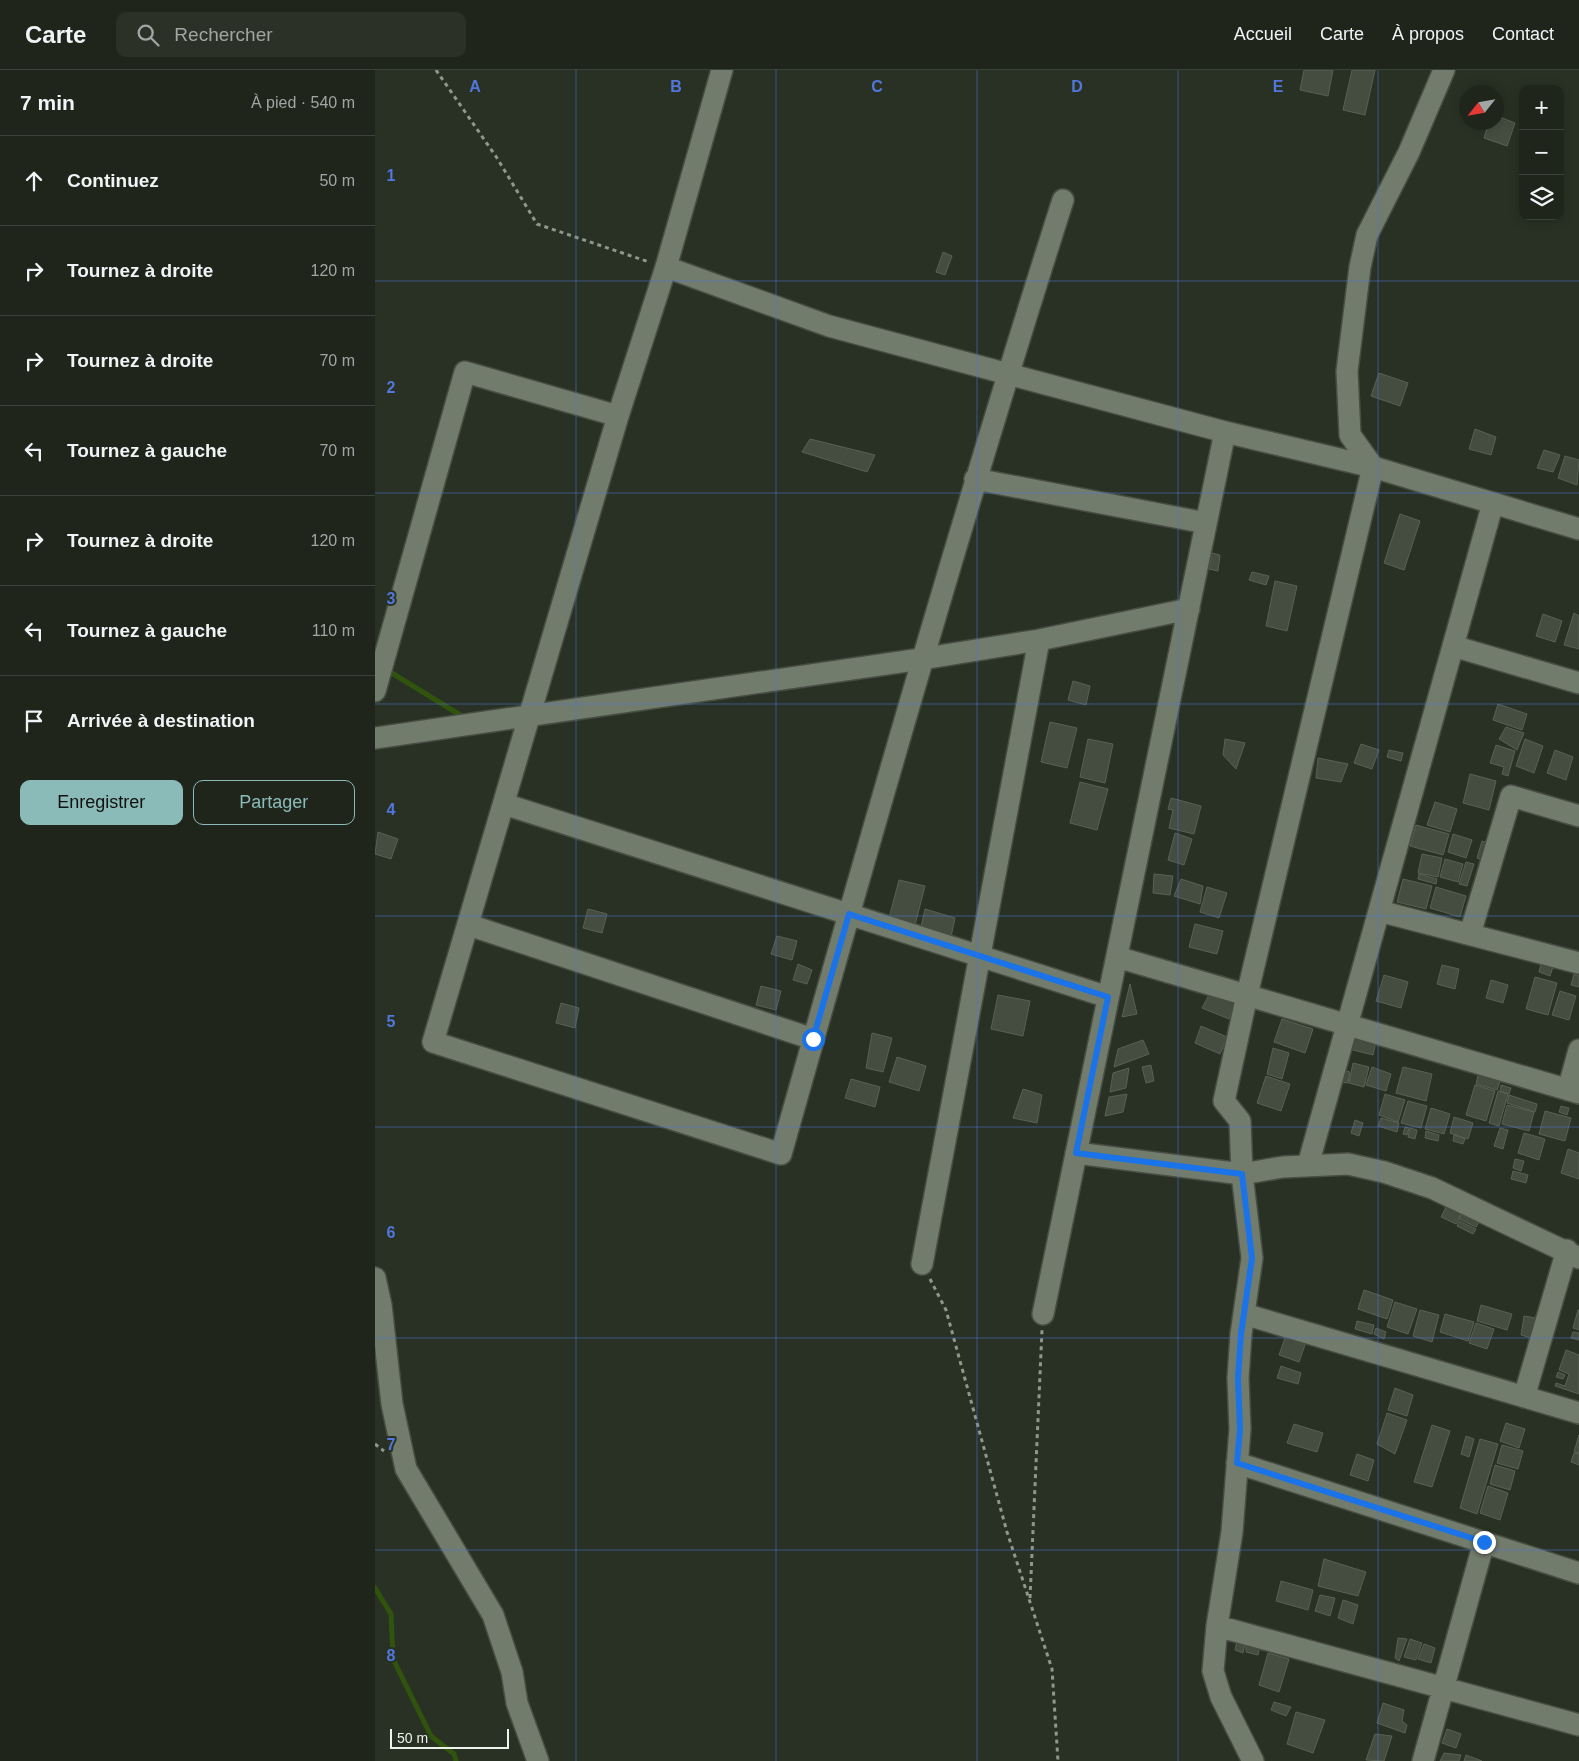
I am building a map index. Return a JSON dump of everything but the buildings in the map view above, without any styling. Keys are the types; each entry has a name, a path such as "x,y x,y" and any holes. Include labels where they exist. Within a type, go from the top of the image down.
{"street":[{"path":"723,70 666,268 618,416 433,1042 781,1154 921,659 1007,374 1063,200"},
{"path":"1253,1761 1215,1680 1213,1666 1217,1626 1232,1532 1240,1429 1238,1378 1252,1258 1242,1174 1240,1121 1223,1102 1373,467 1350,435 1347,371 1360,267 1367,235 1409,152 1445,70"},
{"path":"666,268 829,326 1225,432 1373,467 1579,530"},
{"path":"375,691 465,372 618,416"},
{"path":"1043,1314 1225,432"},
{"path":"975,479 1206,524"},
{"path":"1308,1165 1493,503"},
{"path":"375,738 921,659 1039,640 1189,609"},
{"path":"923,1264 1039,640"},
{"path":"1453,646 1579,684"},
{"path":"1470,934 1511,796 1579,816"},
{"path":"504,804 1108,997"},
{"path":"1379,911 1579,963"},
{"path":"469,925 813,1039"},
{"path":"1117,957 1573,1091 1579,1050"},
{"path":"1076,1153 1242,1174 1308,1165 1348,1164 1412,1180 1573,1254 1524,1397"},
{"path":"375,1278 381,1305 392,1404 406,1469 493,1615 512,1672 517,1702 538,1761"},
{"path":"1244,1314 1579,1413"},
{"path":"1237,1463 1579,1573"},
{"path":"1423,1761 1484,1542"},
{"path":"1217,1626 1579,1725"}],"path":[{"path":"436,70 497,158 537,224 666,268"},
{"path":"923,1264 946,1310 1007,1532 1052,1669 1058,1761"},
{"path":"1030,1601 1043,1314"}],"waterway":[{"path":"387,670 465,718"},
{"path":"375,1588 391,1614 393,1659 431,1736 454,1754 456,1761"}],"route":[{"path":"813,1039 849,914 1108,997 1076,1153 1242,1174 1252,1258 1241,1334 1238,1378 1240,1429 1237,1463 1484,1542"}]}
